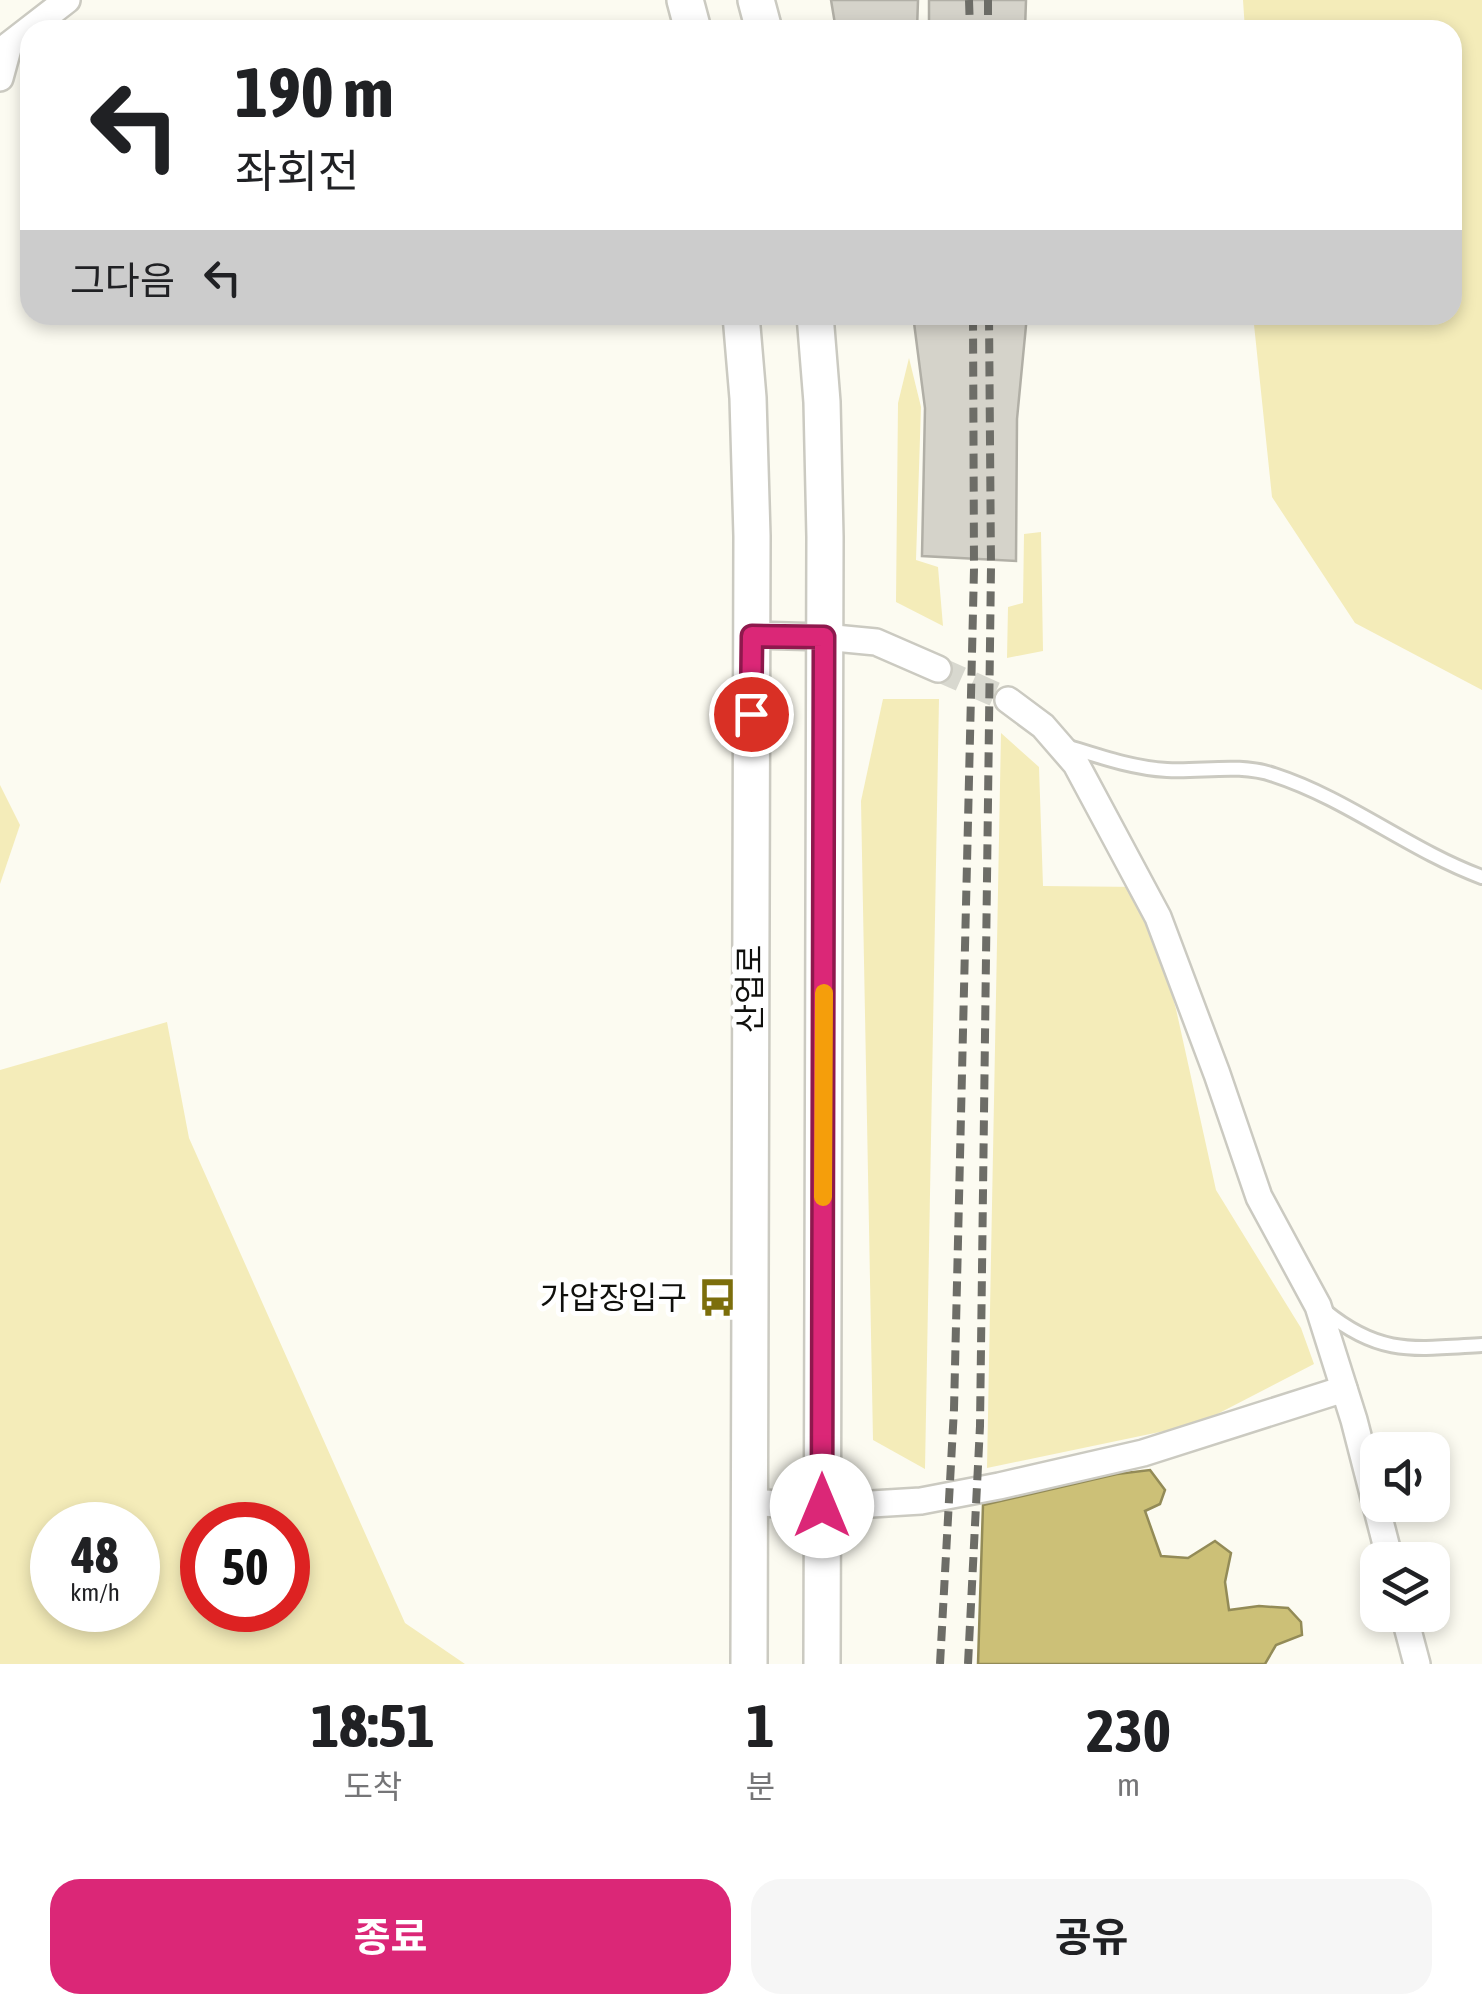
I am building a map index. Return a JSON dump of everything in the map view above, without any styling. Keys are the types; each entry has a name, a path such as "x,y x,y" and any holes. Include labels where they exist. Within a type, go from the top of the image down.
{"main road":[{"name":"산업로","path":"742,325 748,398 752,636 749,1664"},
{"path":"816,325 822,402 824,637 822,1664"}],"street":[{"path":"42,20 67,0"},
{"path":"0,78 10,46 20,38"},
{"path":"752,636 876,642 938,670"},
{"path":"1008,700 1062,745 1076,764 1158,917 1260,1197 1318,1306 1385,1542"},
{"path":"749,1502 822,1506 921,1501 1068,1473 1344,1389"},
{"path":"1408,1632 1416,1664"}],"lane":[{"path":"1062,745 1118,762 1166,770 1243,768 1270,773 1308,787 1482,876"},
{"path":"1318,1306 1370,1341 1412,1347 1482,1346"}],"shaded area":[{"path":"1243,0 1482,0 1482,690 1355,623 1272,497 1254,325 1462,325 1462,20 1244,20"},
{"path":"909,358 921,407 916,560 938,567 943,626 896,602 898,403"},
{"path":"1041,532 1043,651 1007,658 1008,607 1023,603 1024,534"},
{"path":"883,699 939,699 925,1469 873,1440 861,801"},
{"path":"1001,733 1039,767 1043,886 1141,887 1176,1009 1216,1190 1301,1328 1314,1364 1198,1424 987,1468"},
{"path":"0,785 20,825 0,884"},
{"path":"167,1022 189,1138 405,1623 465,1664 0,1664 0,1070"},
{"path":"1150,1470 1165,1490 1160,1504 1145,1511 1161,1556 1188,1558 1215,1541 1231,1553 1225,1582 1229,1610 1288,1608 1301,1622 1302,1635 1276,1645 1265,1664 978,1664 983,1505"}],"building":[{"path":"831,0 918,0 917,20 834,20"},
{"path":"929,0 1026,0 1025,20 929,20"},
{"path":"914,325 1026,325 1017,419 1016,561 922,556 925,408"}],"tunnel":[{"path":"938,669 1008,700"}],"railway":[{"path":"969,0 970,20"},
{"path":"988,0 988,20"},
{"path":"940,1664 954,1409 974,569 973,325"},
{"path":"968,1664 980,1426 991,567 989,325"}],"slow traffic":[{"path":"823,1197 824,993"}],"place":[{"name":"가압장입구","path":"717,1298"}],"route":[{"path":"751,714 752,636 824,637 822,1506"}]}
